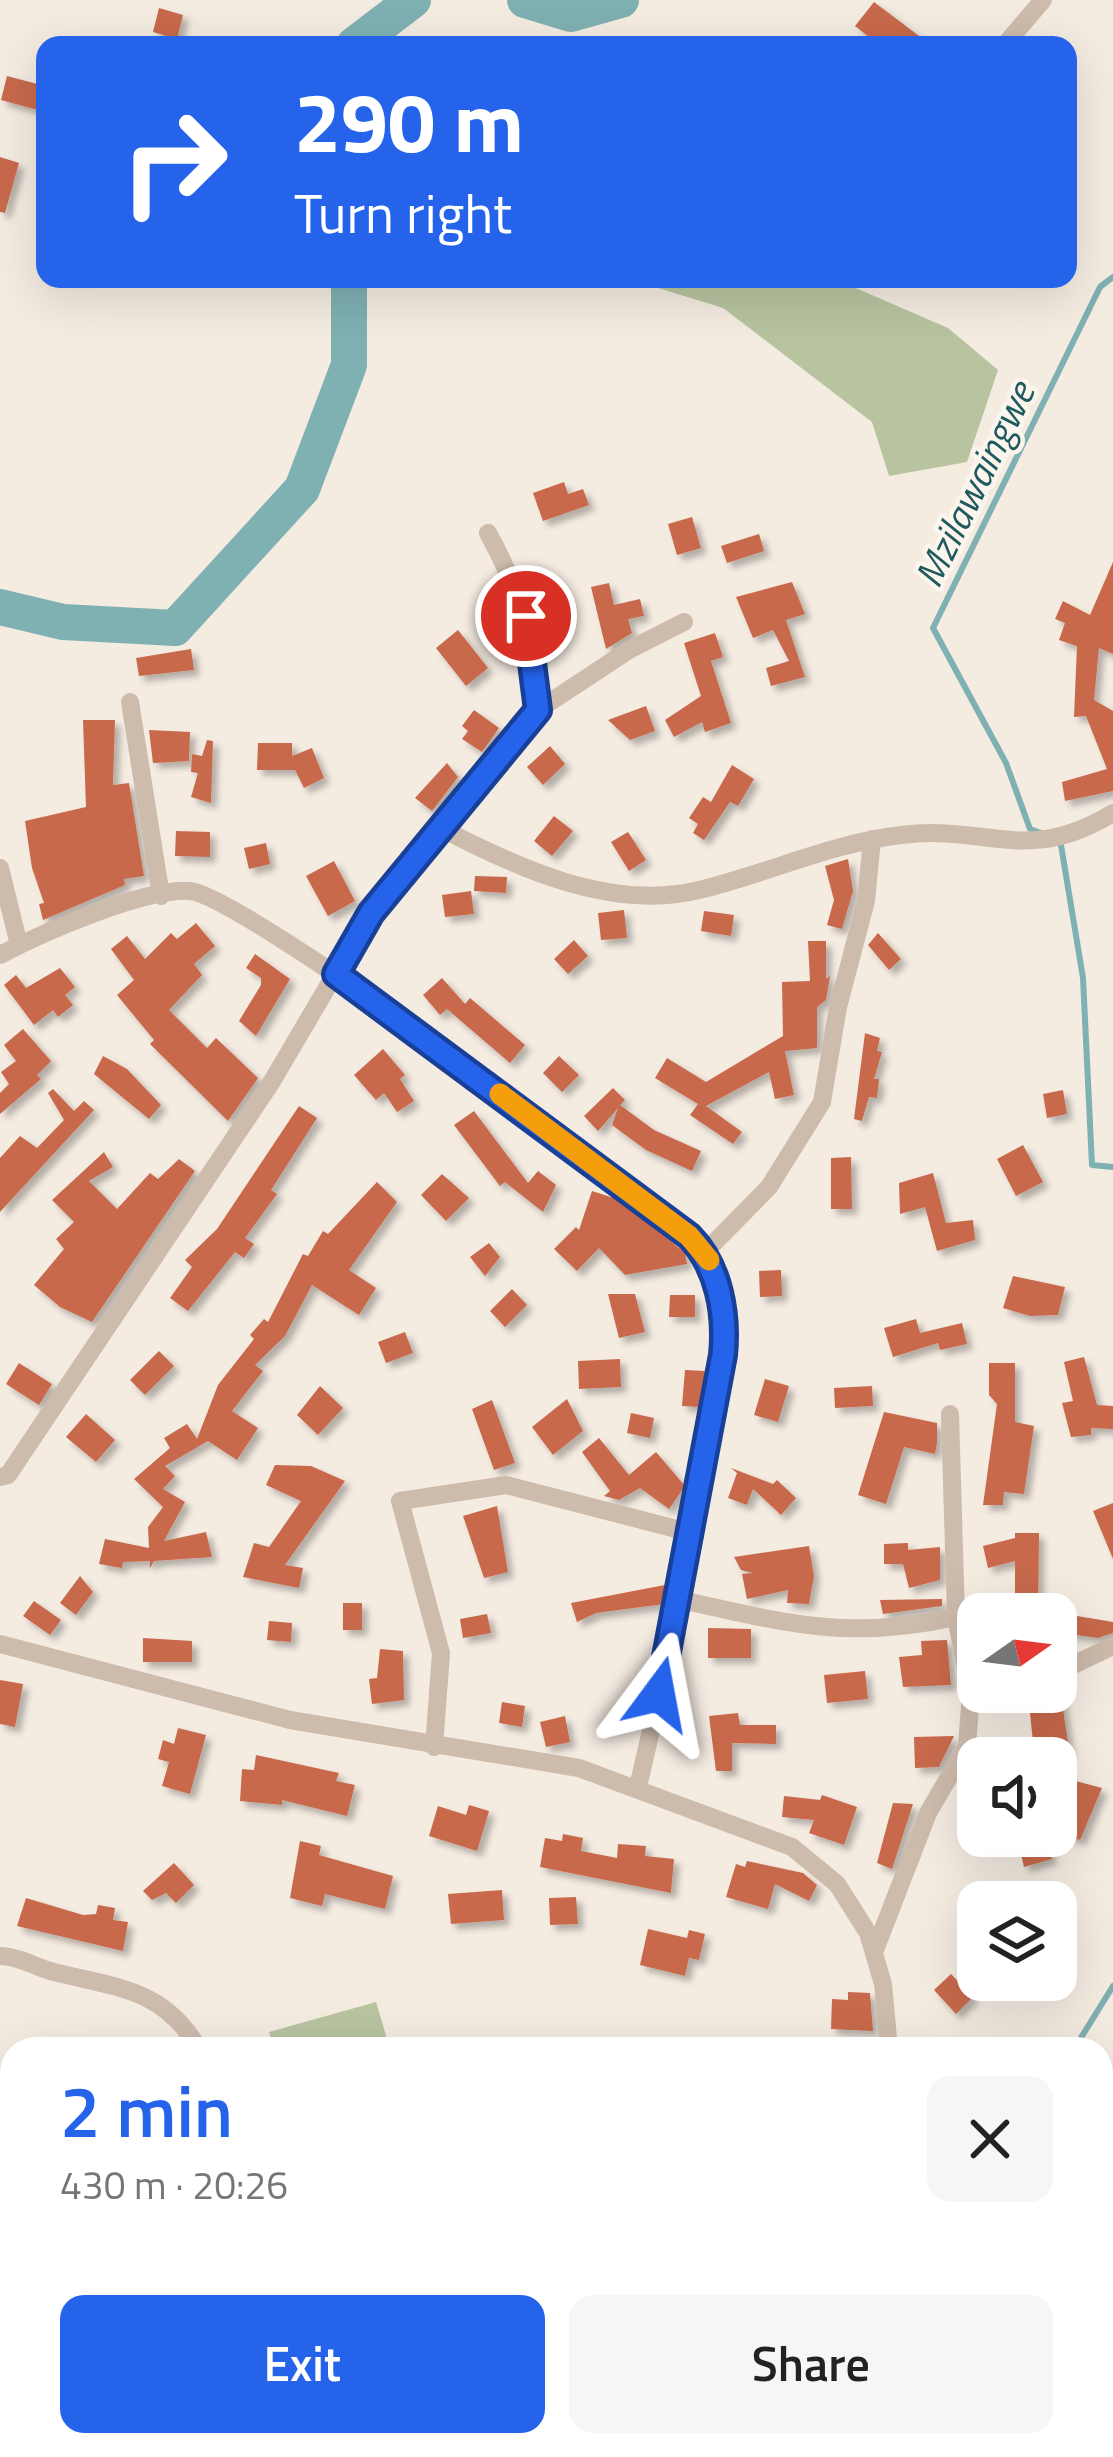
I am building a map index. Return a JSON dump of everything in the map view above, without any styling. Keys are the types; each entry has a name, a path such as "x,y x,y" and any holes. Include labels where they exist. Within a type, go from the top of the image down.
{"street":[{"path":"1012,36 1043,0"},
{"path":"488,533 515,582 526,616 538,710"},
{"path":"0,1477 8,1475 197,1194 371,913 437,826 538,710 629,650 684,622"},
{"path":"130,702 161,896"},
{"path":"437,826 518,866 556,878 674,894 872,839 915,833 1050,842 1113,813"},
{"path":"704,1253 769,1187 822,1102 838,1007 866,902 872,839"},
{"path":"0,868 19,945"},
{"path":"0,955 48,930 161,896 204,894 273,930 336,974 704,1253 714,1274 725,1339 681,1600 638,1787"},
{"path":"950,1414 957,1621"},
{"path":"434,1747 441,1653 400,1501 506,1485 692,1532"},
{"path":"681,1600 820,1629 879,1631 956,1617"},
{"path":"0,1645 290,1720 579,1768 792,1847 837,1884 875,1950 888,2037"},
{"path":"1077,1663 1113,1646"},
{"path":"875,1950 928,1813 962,1761 971,1713"},
{"path":"0,1956 114,1984 158,2002 178,2015 192,2037"}],"green space":[{"path":"658,288 856,288 948,328 998,370 967,462 889,476 872,422 723,308"},
{"path":"376,2002 386,2037 270,2037 269,2032"}],"building":[{"path":"874,2 919,36 868,36 855,26"},
{"path":"159,8 183,15 178,36 153,32"},
{"path":"7,76 36,84 36,110 1,100"},
{"path":"0,157 19,163 5,213 0,212"},
{"path":"564,482 568,494 583,489 589,505 543,521 533,493"},
{"path":"692,517 701,548 677,555 668,524"},
{"path":"759,534 764,551 727,563 721,546"},
{"path":"1113,562 1113,654 1099,648 1094,700 1113,711 1113,791 1065,801 1062,782 1107,769 1086,716 1074,717 1077,646 1059,640 1065,623 1055,619 1063,601 1090,615"},
{"path":"792,582 805,614 786,620 805,677 771,686 766,668 789,661 773,630 753,638 736,597"},
{"path":"609,583 614,605 640,599 644,616 628,619 632,633 606,649 591,587"},
{"path":"458,630 488,668 466,686 436,648"},
{"path":"715,633 723,657 711,661 731,723 705,732 702,722 674,737 665,720 701,696 684,643"},
{"path":"191,649 194,670 139,676 136,658"},
{"path":"646,706 655,731 630,740 608,720"},
{"path":"474,710 499,728 482,752 462,739 468,731 462,726"},
{"path":"83,720 115,720 113,785 129,783 144,876 124,879 125,885 43,920 39,904 44,903 32,868 25,821 86,807"},
{"path":"149,730 190,732 189,761 153,763"},
{"path":"207,740 213,741 211,803 191,797 198,773 191,772 192,754 202,756"},
{"path":"258,743 292,743 292,756 312,748 324,778 304,788 295,770 257,770"},
{"path":"550,746 565,764 543,785 527,767"},
{"path":"447,763 458,777 432,811 415,798"},
{"path":"732,765 754,779 738,806 730,802 704,840 693,833 698,824 689,818 703,797 711,802"},
{"path":"554,816 573,831 552,856 534,841"},
{"path":"176,831 210,832 210,857 175,856"},
{"path":"628,832 646,860 629,871 611,842"},
{"path":"266,843 270,864 249,869 244,848"},
{"path":"848,859 853,891 842,929 827,925 834,900 825,866"},
{"path":"334,861 355,901 328,916 306,876"},
{"path":"475,876 507,877 506,893 474,891"},
{"path":"471,891 474,914 445,917 442,895"},
{"path":"624,910 627,938 601,940 598,913"},
{"path":"704,911 734,915 731,936 701,931"},
{"path":"196,923 215,946 194,964 202,975 169,1010 207,1048 216,1038 258,1078 228,1121 150,1044 154,1040 117,995 134,980 111,949 127,936 145,959 171,933 177,939"},
{"path":"878,933 901,959 889,970 868,945"},
{"path":"574,940 588,956 568,974 554,959"},
{"path":"808,941 826,941 826,979 830,976 826,1000 817,1007 817,1048 785,1051 794,1095 775,1099 769,1072 706,1106 742,1132 733,1144 690,1115 698,1104 655,1078 667,1058 706,1082 783,1036 782,982 810,981"},
{"path":"255,954 290,979 256,1036 239,1021 261,985 261,978 246,968"},
{"path":"60,968 75,987 65,995 73,1005 58,1017 53,1010 34,1025 4,985 16,975 26,988"},
{"path":"442,978 465,1004 470,998 525,1045 510,1063 447,1009 440,1015 423,995"},
{"path":"23,1029 51,1061 37,1075 41,1079 0,1114 0,1093 9,1084 1,1072 16,1061 4,1045"},
{"path":"865,1033 880,1038 877,1051 882,1052 874,1079 879,1079 877,1098 869,1097 862,1121 854,1119"},
{"path":"383,1049 405,1075 400,1079 414,1101 397,1112 384,1093 376,1100 354,1075"},
{"path":"103,1056 127,1069 161,1105 149,1119 94,1074"},
{"path":"559,1056 579,1075 562,1092 543,1073"},
{"path":"613,1088 625,1100 620,1105 654,1130 701,1151 692,1171 646,1150 612,1125 618,1108 598,1131 584,1116"},
{"path":"53,1089 74,1111 84,1101 94,1110 0,1212 0,1158 20,1136 37,1148 64,1120 48,1093"},
{"path":"1063,1090 1067,1114 1047,1118 1043,1094"},
{"path":"299,1106 317,1118 271,1190 277,1194 245,1238 254,1244 244,1258 235,1252 188,1311 170,1298 192,1267 185,1260 217,1229"},
{"path":"474,1111 528,1183 538,1171 556,1185 543,1212 505,1182 500,1186 454,1125"},
{"path":"1023,1145 1043,1182 1016,1196 997,1159"},
{"path":"104,1152 113,1167 89,1181 117,1209 150,1173 158,1179 179,1159 195,1171 92,1322 60,1307 34,1285 64,1249 56,1239 74,1222 52,1200"},
{"path":"851,1157 852,1209 831,1209 831,1158"},
{"path":"933,1173 946,1223 973,1220 975,1240 937,1251 925,1207 900,1214 899,1183"},
{"path":"442,1174 469,1198 446,1221 421,1195"},
{"path":"377,1182 397,1202 349,1270 376,1288 359,1315 312,1285 285,1336 255,1365 263,1371 232,1411 258,1428 237,1460 208,1441 165,1466 175,1476 163,1489 185,1502 164,1541 206,1532 212,1557 154,1561 150,1568 150,1561 123,1562 122,1568 99,1564 105,1539 149,1548 148,1527 163,1507 134,1479 170,1448 164,1438 187,1424 197,1439 218,1385 254,1339 250,1335 264,1319 268,1322 303,1254 308,1256 323,1231 328,1234"},
{"path":"592,1191 623,1201 685,1253 687,1264 625,1275 599,1248 577,1271 554,1249 576,1227 579,1230"},
{"path":"489,1243 500,1257 485,1276 470,1257"},
{"path":"781,1270 782,1296 760,1297 759,1271"},
{"path":"1013,1276 1065,1287 1058,1315 1030,1316 1003,1308"},
{"path":"512,1289 527,1305 505,1327 490,1311"},
{"path":"608,1294 635,1294 645,1332 619,1338"},
{"path":"670,1295 695,1295 695,1317 669,1317"},
{"path":"916,1319 920,1333 962,1323 967,1344 940,1350 938,1343 893,1357 884,1328"},
{"path":"405,1332 413,1353 386,1363 378,1342"},
{"path":"159,1351 174,1366 145,1395 130,1380"},
{"path":"1084,1357 1097,1405 1113,1406 1113,1429 1091,1428 1091,1435 1071,1437 1062,1403 1073,1401 1064,1362"},
{"path":"620,1359 621,1387 579,1389 578,1361"},
{"path":"19,1363 52,1384 39,1405 6,1384"},
{"path":"989,1363 1015,1363 1015,1422 1034,1426 1024,1494 1004,1492 1003,1505 983,1505 997,1404 989,1395"},
{"path":"685,1370 705,1371 700,1407 682,1406"},
{"path":"765,1379 789,1386 778,1422 754,1415"},
{"path":"320,1386 343,1408 318,1435 297,1415"},
{"path":"872,1386 873,1406 835,1408 834,1388"},
{"path":"567,1399 583,1431 553,1455 532,1427"},
{"path":"492,1400 515,1463 494,1470 472,1409"},
{"path":"884,1412 937,1423 935,1454 904,1447 886,1504 858,1495"},
{"path":"631,1413 654,1418 650,1438 627,1433"},
{"path":"86,1414 115,1440 96,1462 66,1437"},
{"path":"599,1438 629,1475 656,1452 685,1486 669,1509 640,1488 619,1500 604,1496 610,1491 582,1452"},
{"path":"275,1465 311,1466 345,1481 285,1565 303,1568 299,1588 243,1577 254,1543 269,1547 301,1501 266,1485"},
{"path":"731,1468 773,1484 777,1480 796,1498 781,1515 753,1489 747,1505 728,1498 737,1473"},
{"path":"1113,1503 1113,1559 1093,1511"},
{"path":"497,1506 508,1572 484,1578 463,1516"},
{"path":"1015,1533 1039,1533 1038,1593 1015,1593 1015,1561 988,1568 983,1546 1015,1538"},
{"path":"908,1543 908,1550 940,1547 940,1580 909,1588 903,1564 884,1564 884,1544"},
{"path":"809,1546 814,1576 809,1604 787,1603 788,1590 747,1599 742,1574 753,1573 741,1570 734,1557"},
{"path":"80,1576 93,1592 76,1615 60,1603"},
{"path":"670,1584 664,1604 596,1613 577,1622 571,1603"},
{"path":"942,1599 942,1606 883,1614 880,1600"},
{"path":"34,1601 61,1620 50,1635 23,1616"},
{"path":"343,1603 362,1603 362,1630 343,1630"},
{"path":"487,1614 491,1633 463,1638 460,1619"},
{"path":"1077,1616 1113,1622 1113,1633 1098,1638 1077,1635"},
{"path":"269,1621 292,1623 291,1642 267,1640"},
{"path":"708,1628 751,1629 751,1658 708,1658"},
{"path":"143,1638 192,1641 192,1662 143,1662"},
{"path":"947,1640 951,1685 903,1687 899,1657 922,1655 921,1641"},
{"path":"380,1649 403,1651 404,1700 372,1704 369,1679 377,1678"},
{"path":"865,1671 868,1699 827,1703 824,1675"},
{"path":"0,1680 23,1684 15,1727 0,1724"},
{"path":"502,1702 525,1706 522,1727 499,1723"},
{"path":"738,1713 740,1725 776,1725 776,1744 732,1743 732,1771 716,1771 709,1716"},
{"path":"1030,1713 1064,1713 1067,1737 1032,1737"},
{"path":"565,1716 570,1742 546,1747 540,1722"},
{"path":"178,1728 206,1735 190,1794 162,1786 169,1762 158,1759 163,1740 174,1744"},
{"path":"954,1736 939,1767 915,1768 914,1737"},
{"path":"256,1755 339,1773 336,1781 355,1785 347,1816 282,1800 282,1805 240,1801 242,1769 254,1770"},
{"path":"1077,1781 1102,1788 1077,1839"},
{"path":"822,1795 857,1807 844,1845 809,1833 814,1820 782,1817 784,1796 820,1800"},
{"path":"893,1803 913,1804 892,1869 877,1863"},
{"path":"469,1805 489,1811 477,1851 429,1836 438,1806 466,1815"},
{"path":"563,1834 583,1838 581,1851 617,1858 618,1844 646,1846 645,1856 674,1859 671,1893 540,1867 545,1838 562,1841"},
{"path":"300,1841 321,1846 319,1855 393,1876 385,1909 325,1894 322,1906 290,1898"},
{"path":"1022,1857 1051,1857 1052,1859 1024,1867"},
{"path":"747,1861 803,1873 817,1885 809,1901 775,1884 768,1909 726,1897 736,1864 745,1867"},
{"path":"174,1863 194,1885 176,1903 166,1893 152,1900 143,1891"},
{"path":"502,1890 504,1920 451,1924 448,1894"},
{"path":"576,1897 578,1924 550,1925 549,1898"},
{"path":"26,1898 83,1915 96,1914 98,1905 115,1908 113,1920 128,1922 123,1951 17,1926"},
{"path":"648,1929 687,1938 689,1930 705,1934 699,1960 689,1958 685,1976 640,1965"},
{"path":"951,1974 957,1980 957,2001 969,2001 956,2014 934,1990"},
{"path":"848,1992 870,1993 873,2031 831,2029 832,1999 848,2000"}],"waterway":[{"path":"366,36 413,0"},
{"path":"525,0 571,14 621,0"},
{"name":"Mzilawaingwe","path":"1041,833 1030,829 1006,763 933,628 1100,287 1113,277"},
{"path":"0,607 63,622 175,628 302,489 349,365 349,288"},
{"name":"Mzilawaingwe","path":"1060,839 1083,978 1092,1165 1113,1167"},
{"name":"Mzilawaingwe","path":"1081,2037 1113,1986"}],"slow traffic":[{"path":"500,1094 689,1236 709,1260"}],"route":[{"path":"526,616 535,654 538,710 437,826 371,913 336,974 689,1236 710,1262 725,1339 681,1600 659,1694"}]}
